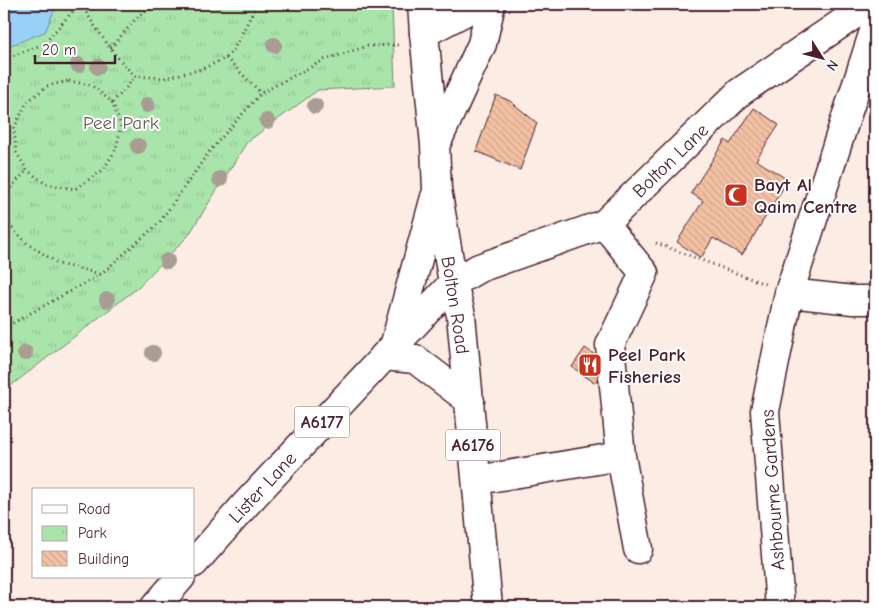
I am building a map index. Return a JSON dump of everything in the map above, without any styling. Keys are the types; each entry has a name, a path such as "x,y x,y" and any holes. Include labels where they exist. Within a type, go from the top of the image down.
{"main road":[{"name":"Bolton Road","path":"422,4 413,39 435,145 438,189 453,284 461,315 488,607"},
{"path":"413,39 464,12 469,4"},
{"name":"A6177","path":"435,145 482,44 491,4"},
{"name":"Bolton Lane","path":"453,284 478,268 604,224 740,92 870,4"},
{"name":"Ashbourne Gardens","path":"780,607 764,411 788,293 875,28"},
{"name":"Lister Lane","path":"389,352 438,189"},
{"path":"604,224 644,273 610,345 621,456 638,550"},
{"name":"Lister Lane","path":"195,562 246,504 453,284"},
{"path":"788,293 854,300 875,300"},
{"path":"389,352 415,359 470,401"},
{"path":"476,480 621,456"},
{"path":"155,607 180,578"}],"path":[{"path":"4,60 44,44 80,4 99,34 135,76 164,78 202,69 226,58 234,49 257,4"},
{"path":"111,48 139,15 161,4"},
{"path":"4,328 101,274 159,223 209,152 260,93 324,60 367,46 413,39"},
{"path":"226,58 260,93"},
{"path":"112,102 123,92 135,76"},
{"path":"69,81 91,85 112,102 121,126 116,149 103,170 75,189 46,184 27,170 16,152 14,128 26,102 47,86 69,81"},
{"path":"4,195 27,170"},
{"path":"4,200 9,225 28,244 59,264 101,274"},
{"path":"650,241 788,293"}],"green space":[{"name":"Peel Park","path":"4,4 392,4 395,86 318,90 247,142 188,236 136,289 4,391"}],"water":[{"path":"4,4 56,4 56,6 45,32 4,46"}],"building":[{"path":"496,95 510,101 537,123 520,170 476,151"},
{"name":"Bayt Al Qaim Centre","path":"754,108 779,125 756,160 788,180 742,255 713,238 701,258 677,242 703,201 691,193 725,140 730,144"},
{"name":"Peel Park Fisheries","path":"585,348 595,355 598,378 595,383 572,367"}],"place":[{"name":"Bayt Al Qaim Centre","path":"736,195"},
{"name":"Peel Park Fisheries","path":"590,365"}]}
